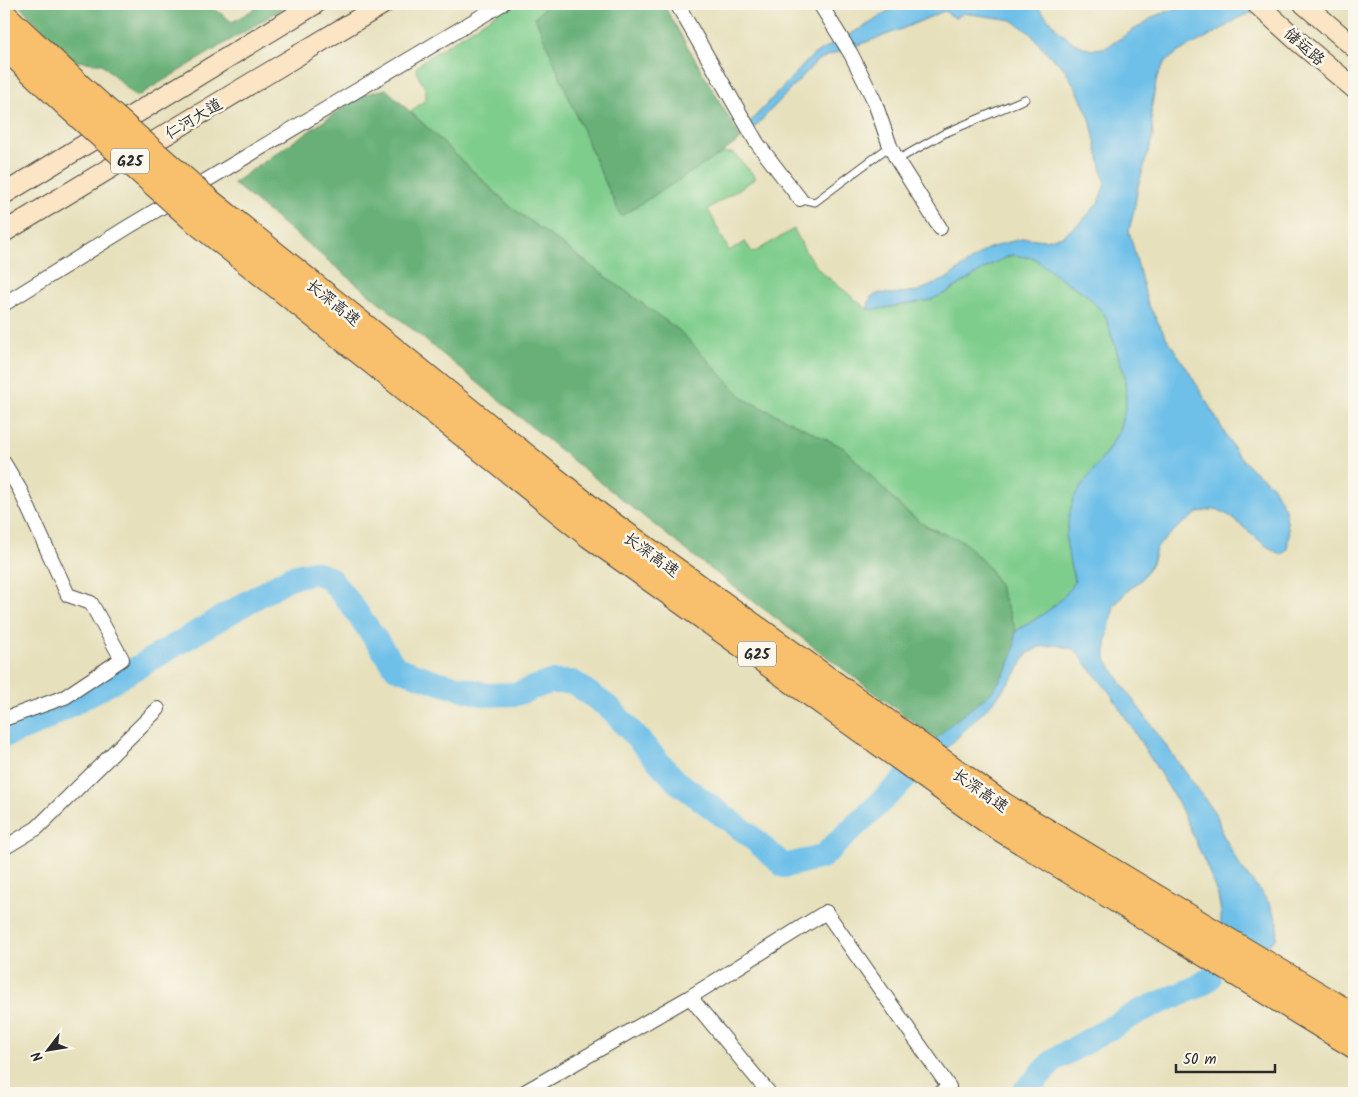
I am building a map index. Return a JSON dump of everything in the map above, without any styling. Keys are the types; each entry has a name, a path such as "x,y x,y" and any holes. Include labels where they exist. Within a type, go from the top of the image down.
{"highway":[{"name":"长深高速","path":"4,16 78,100"},
{"name":"长深高速","path":"4,45 78,100 200,209 590,535 989,821 1354,1045"},
{"name":"长深高速","path":"200,209 600,516 1002,805 1354,1017"}],"main road":[{"name":"仁河大道","path":"4,194 315,4"},
{"name":"仁河大道","path":"4,232 383,4"},
{"name":"储运路","path":"1256,4 1354,88"},
{"name":"储运路","path":"1311,9 1354,47"}],"street":[{"path":"4,304 128,227 502,4"},
{"path":"677,4 757,144 800,199"},
{"path":"820,4 851,54 874,100 890,146 897,160 940,228"},
{"path":"4,464 20,490 68,595 90,603 122,658 65,697 4,719"},
{"path":"4,848 37,828 158,709"},
{"path":"523,1093 690,996 826,912 949,1087 941,1093"},
{"path":"690,996 769,1093"}],"lane":[{"path":"897,160 945,134 1026,99"},
{"path":"800,199 815,202 890,146"}],"green space":[{"path":"18,4 209,4 232,22 263,4 290,4 136,97 102,64 76,61 60,48"},
{"path":"511,4 549,4 535,17 621,216 722,153 734,153 756,178 708,209 729,251 745,242 753,253 794,229 805,251 819,270 867,309 898,306 946,293 994,263 1012,255 1034,258 1087,295 1105,315 1125,376 1126,404 1119,431 1106,453 1070,564 1075,582 1056,604 1041,616 1016,631 998,583 989,568 963,541 927,527 903,509 844,448 744,399 681,332 511,207 411,112 426,99 426,89 419,78 416,68 423,61"},
{"path":"549,4 663,4 741,139 722,153 621,216 598,167 535,17"},
{"path":"386,89 511,207 681,332 744,399 844,448 903,509 927,527 963,541 989,568 998,583 1016,631 1014,650 1007,670 991,693 950,725 936,739 700,561 581,467 233,183 362,95"}],"water":[{"path":"898,4 1035,4 1060,32 1074,43 1091,50 1107,47 1155,16 1189,4 1278,4 1242,16 1180,51 1165,62 1157,77 1151,110 1153,137 1138,186 1129,231 1148,304 1166,337 1188,370 1237,454 1272,485 1285,509 1289,534 1287,550 1281,555 1265,545 1230,516 1217,509 1199,512 1177,528 1157,547 1152,563 1141,580 1126,592 1114,606 1106,643 1106,659 1123,686 1217,816 1222,833 1240,866 1270,904 1278,923 1276,939 1260,951 1221,926 1218,896 1179,804 1111,694 1074,649 1056,645 1039,647 1027,654 1014,676 995,700 945,750 936,745 936,739 950,725 991,693 1007,670 1014,650 1016,631 1041,616 1056,604 1075,582 1066,539 1069,515 1074,497 1106,453 1119,431 1126,404 1125,376 1105,315 1087,295 1034,258 1012,255 994,263 946,293 930,300 879,309 867,309 871,297 880,293 892,294 918,291 946,279 987,249 1026,238 1046,240 1063,236 1081,222 1098,203 1105,184 1090,119 1077,90 1065,69 1049,55 1030,33 1012,20 964,13 955,18 944,11 897,31 830,55 817,61 754,128 750,122 813,55 872,22"}],"waterway":[{"path":"4,736 38,723 126,674 289,578 314,572 329,578 350,603 396,668 440,683 487,695 516,694 550,682 573,682 611,709 676,781 748,834 784,866 822,857 906,778"},
{"path":"1023,1093 1054,1060 1140,1011 1197,987 1209,979"}]}
